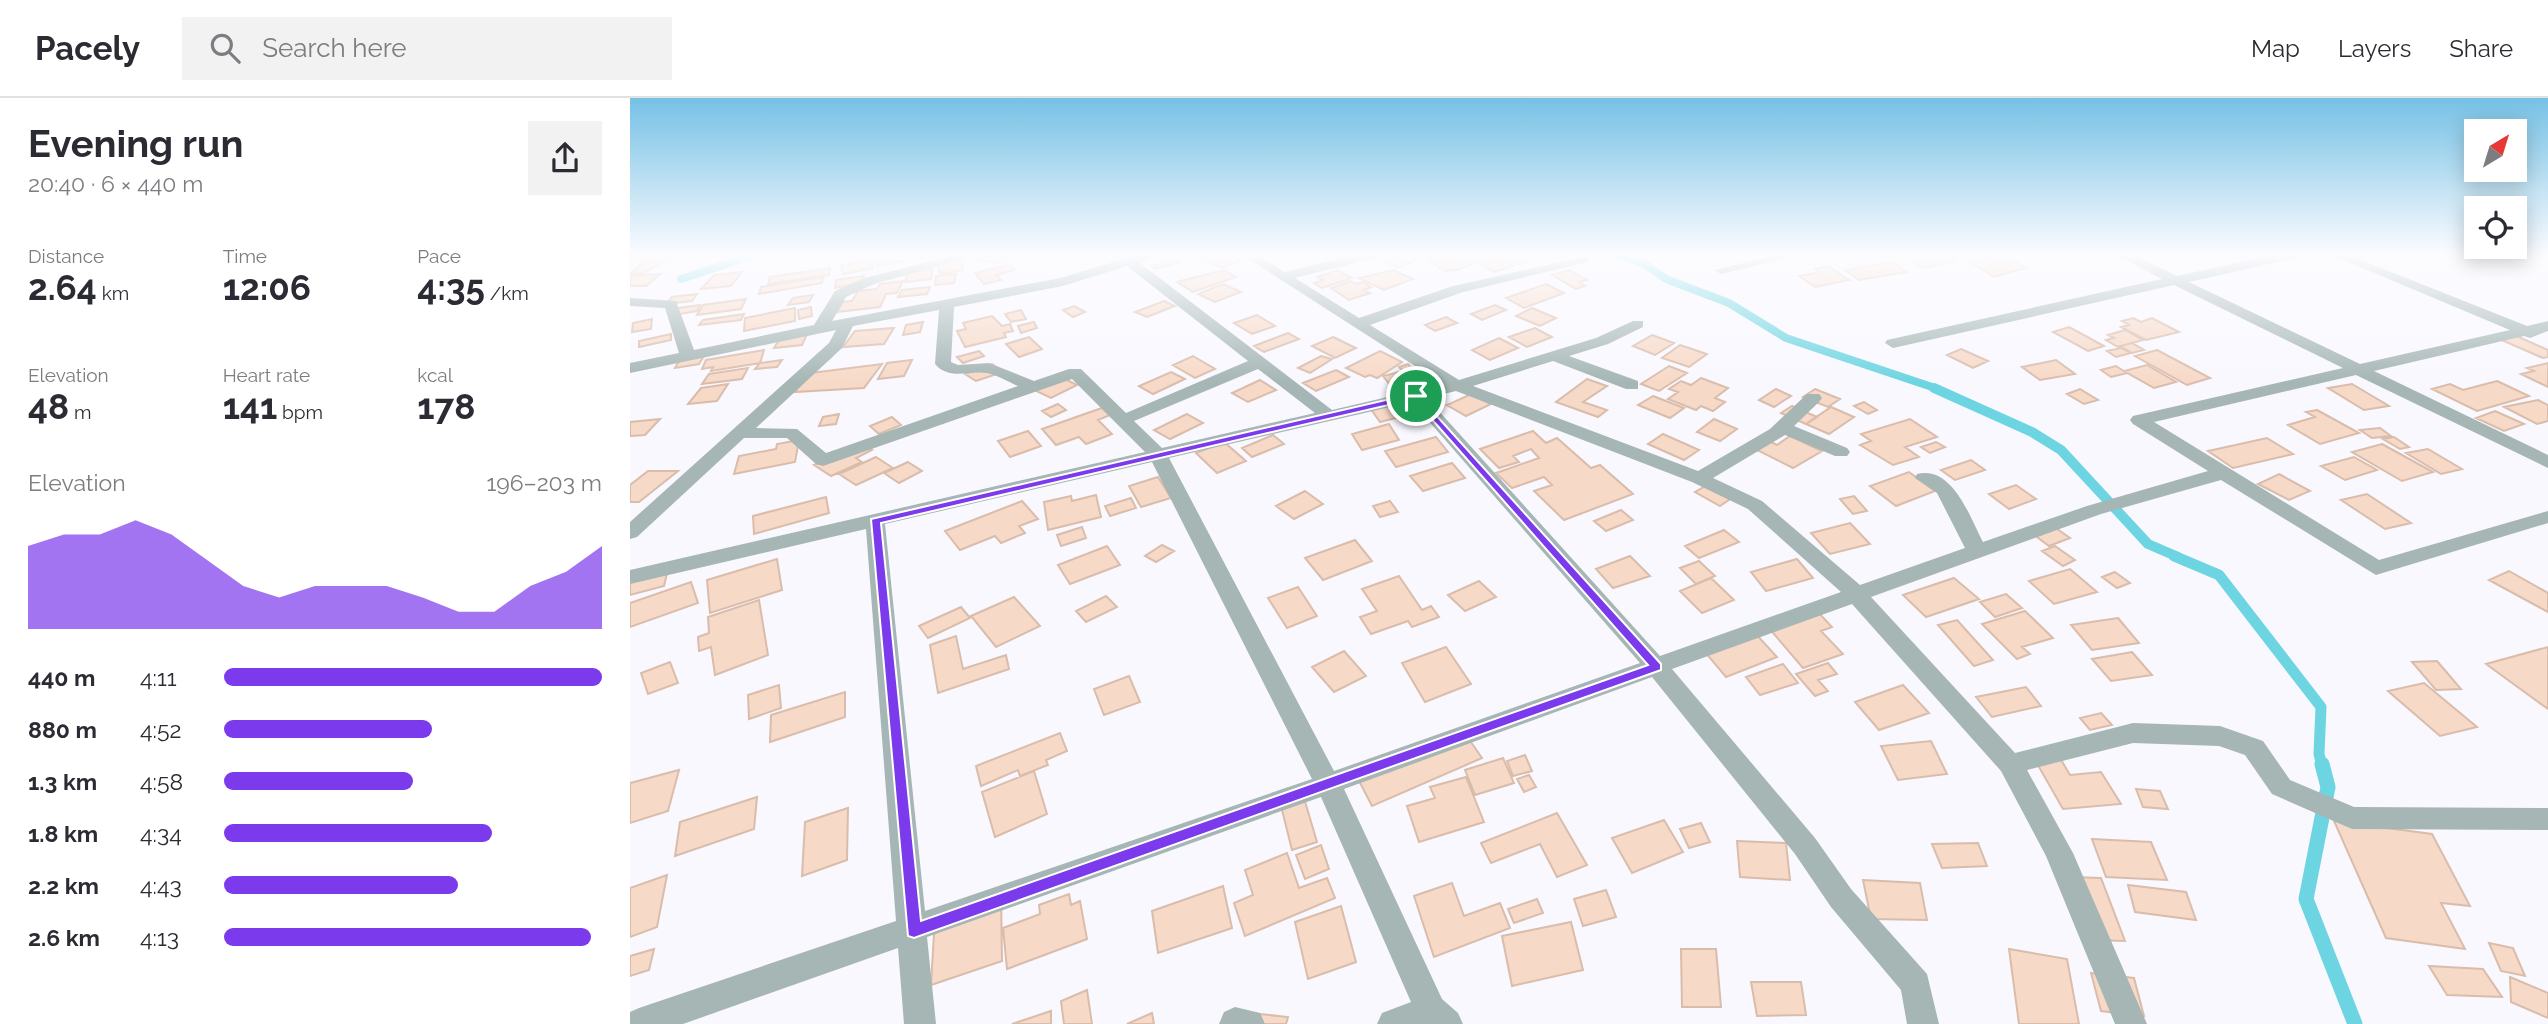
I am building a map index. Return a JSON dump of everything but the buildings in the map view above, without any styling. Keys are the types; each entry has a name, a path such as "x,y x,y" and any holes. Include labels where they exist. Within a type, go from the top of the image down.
{"street":[{"path":"820,328 838,297"},
{"path":"630,368 820,328 986,297"},
{"path":"1176,297 1329,416"},
{"path":"1319,297 1457,386 1699,478 1755,505 1855,593 2010,764 2060,853 2131,1024"},
{"path":"1360,323 1434,297"},
{"path":"1893,344 2098,297"},
{"path":"2209,297 2548,462"},
{"path":"2441,297 2548,340"},
{"path":"630,302 671,304 688,355"},
{"path":"947,305 943,364 955,370 989,368 1034,387"},
{"path":"630,533 836,345 846,324"},
{"path":"630,577 1457,386 1602,341 1638,324"},
{"path":"2548,326 2140,420 2376,568 2548,517"},
{"path":"1554,356 1632,385"},
{"path":"1124,420 1260,362"},
{"path":"739,433 791,433 823,460 1075,372 1158,455 1328,784 1439,1017 1393,1024"},
{"path":"1416,396 1657,667 1805,846 1841,898 1916,984 1923,1024"},
{"path":"1699,478 1782,427 1813,398"},
{"path":"1782,427 1841,452"},
{"path":"639,1024 1328,784 1657,667 1855,593 2094,510 2223,473"},
{"path":"1924,478 1945,489 1977,551"},
{"path":"875,522 914,930 920,1024"},
{"path":"2010,764 2133,733 2220,736 2254,748 2281,787 2352,818 2397,821 2548,819"},
{"path":"1235,1023 1250,1024"}],"waterway":[{"path":"1714,297 1729,303 1786,338 1938,389"},
{"path":"1934,388 2032,432 2061,450 2148,544 2178,557"},
{"path":"2174,556 2219,575 2321,707 2319,754 2322,766"},
{"path":"2322,764 2328,787 2306,899 2355,1024"}],"route":[{"path":"1416,396 1657,667 914,930 875,522 1416,396"}]}
